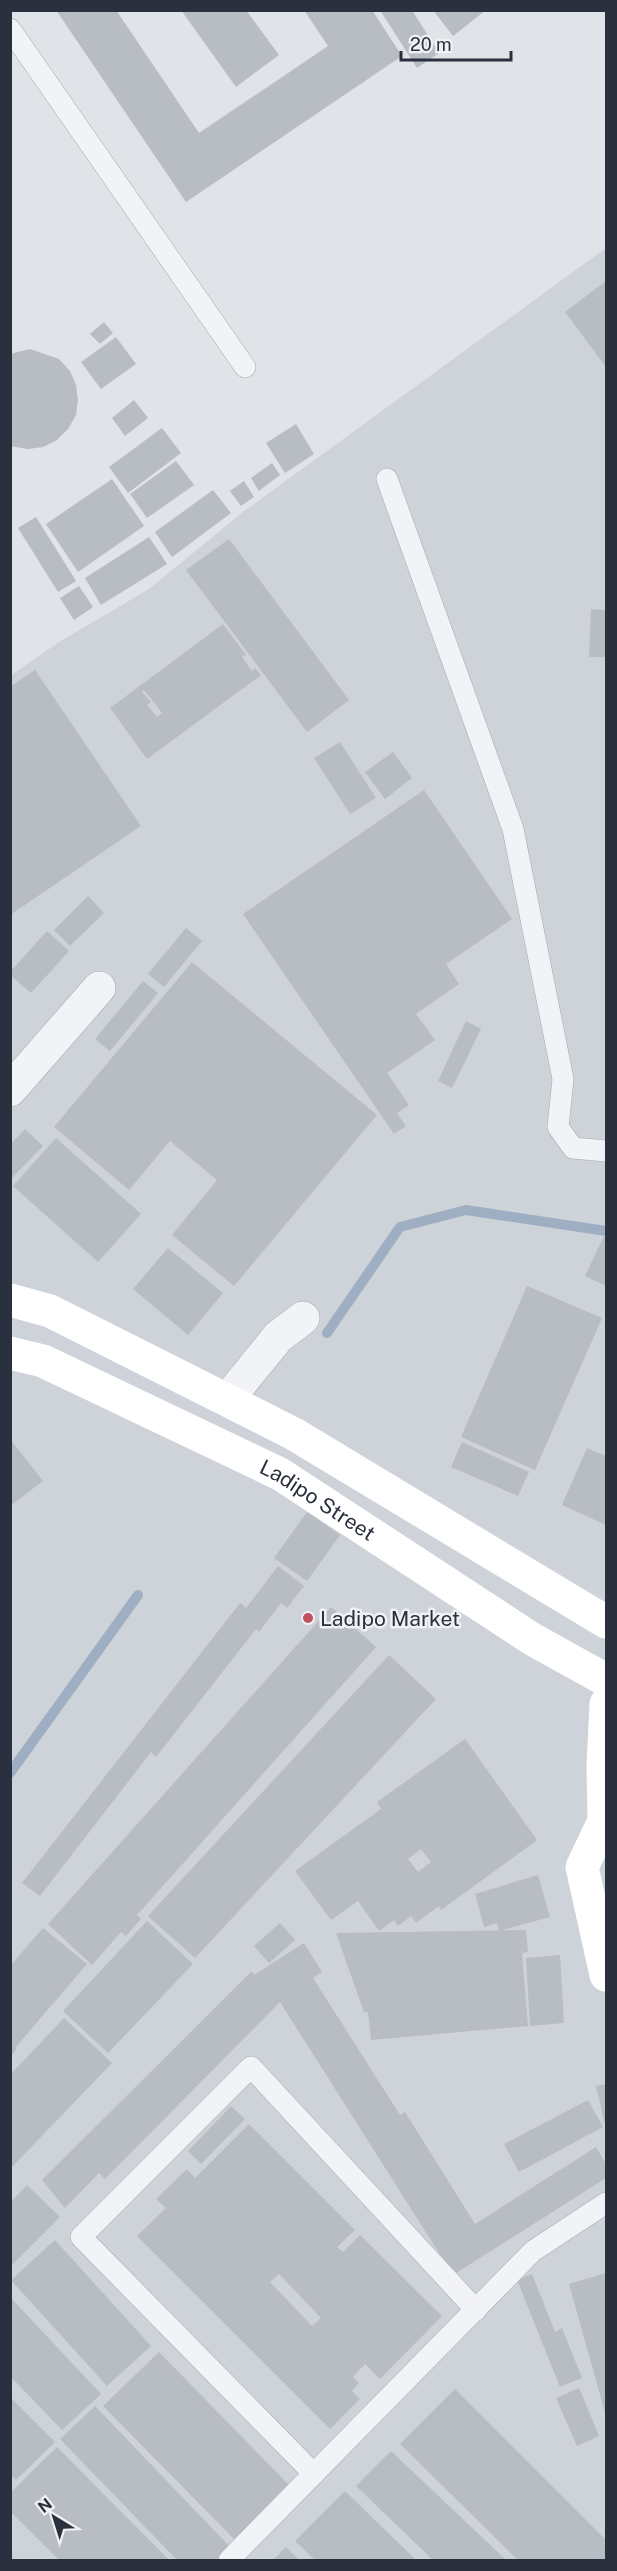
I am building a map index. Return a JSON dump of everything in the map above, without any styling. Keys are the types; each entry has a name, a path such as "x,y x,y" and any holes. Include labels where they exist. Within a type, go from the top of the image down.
{"main road":[{"name":"Ladipo Street","path":"10,1300 50,1311 294,1434 606,1622"},
{"name":"Ladipo Street","path":"10,1353 43,1361 280,1474 532,1639 606,1680"},
{"path":"606,1704 603,1766 605,1822 582,1868 606,1975"}],"street":[{"path":"10,1090 99,988"},
{"path":"227,1400 278,1337 303,1318"}],"lane":[{"path":"10,30 245,367"},
{"path":"387,479 513,829 563,1079 558,1127 573,1148 606,1151"},
{"path":"314,2474 81,2237 251,2067 476,2310"},
{"path":"229,2560 533,2252 606,2203"}],"shaded area":[{"name":"Ladipo Market","path":"606,248 606,2560 11,2560 10,676 59,642 149,589 243,512"}],"building":[{"path":"56,10 116,10 199,133 328,46 304,10 372,10 402,56 186,202"},
{"path":"181,10 246,10 279,55 236,87"},
{"path":"380,10 412,10 439,53 417,68"},
{"path":"433,10 486,10 453,36"},
{"path":"606,281 606,367 565,312"},
{"path":"104,322 113,333 100,344 90,334"},
{"path":"116,337 136,364 101,389 81,362"},
{"path":"30,349 59,359 70,371 76,385 78,400 76,415 68,429 57,440 43,447 28,449 10,446 10,354"},
{"path":"134,400 148,418 125,436 112,418"},
{"path":"296,424 314,454 285,473 266,443"},
{"path":"162,428 181,453 128,493 109,467"},
{"path":"176,461 194,485 147,518 130,494"},
{"path":"272,463 280,475 259,491 251,478"},
{"path":"112,479 144,526 78,572 46,524"},
{"path":"244,481 254,497 241,506 230,491"},
{"path":"213,490 231,513 172,557 155,532"},
{"path":"36,517 76,581 58,592 18,528"},
{"path":"149,537 167,564 101,605 85,578"},
{"path":"229,539 349,700 307,732 186,570"},
{"path":"79,586 93,607 74,620 60,598"},
{"path":"591,609 606,610 606,657 589,657"},
{"path":"223,624 246,655 242,657 252,671 255,668 261,675 147,759 110,708","holes":["144,690 162,713 157,717 147,705 151,702 142,692"]},
{"path":"35,670 141,826 10,915 10,687"},
{"path":"340,742 376,798 350,814 314,758"},
{"path":"393,752 412,778 385,799 365,772"},
{"path":"424,790 512,919 446,964 459,984 416,1014 435,1040 387,1073 409,1105 397,1113 406,1126 394,1134 243,914"},
{"path":"88,896 104,913 70,946 54,930"},
{"path":"186,928 202,941 164,987 148,974"},
{"path":"47,931 69,951 31,993 10,975 10,972"},
{"path":"192,962 377,1115 234,1286 172,1235 217,1180 170,1141 129,1190 54,1127"},
{"path":"143,981 158,993 110,1051 95,1039"},
{"path":"466,1021 481,1029 452,1088 438,1081"},
{"path":"25,1129 43,1146 10,1180 10,1145"},
{"path":"56,1138 141,1214 98,1262 13,1186"},
{"path":"604,1236 606,1238 606,1286 585,1276"},
{"path":"168,1248 223,1293 188,1335 133,1289"},
{"path":"527,1286 602,1318 535,1470 461,1437"},
{"path":"10,1439 43,1481 10,1506"},
{"path":"462,1442 529,1472 518,1496 451,1467"},
{"path":"587,1448 606,1456 606,1525 562,1505"},
{"path":"307,1512 340,1535 307,1581 274,1558"},
{"path":"278,1566 304,1586 287,1608 281,1603 259,1632 256,1629 156,1757 151,1752 40,1896 22,1883 240,1603 246,1608"},
{"path":"331,1607 376,1647 137,1915 141,1919 126,1936 121,1932 92,1965 48,1924"},
{"path":"389,1655 436,1699 195,1958 148,1916"},
{"path":"465,1739 537,1840 441,1910 439,1906 416,1923 411,1916 398,1926 394,1920 379,1931 358,1901 331,1920 295,1871 381,1809 377,1802","holes":["421,1849 431,1862 418,1872 408,1859"]},
{"path":"538,1875 550,1917 499,1931 497,1923 484,1927 475,1894"},
{"path":"147,1921 193,1964 108,2053 63,2011"},
{"path":"280,1923 295,1940 269,1963 254,1946"},
{"path":"43,1928 87,1964 15,2048 17,2049 10,2057 10,1966"},
{"path":"526,1930 528,1952 522,1953 528,2026 371,2040 368,2012 364,2012 336,1933"},
{"path":"304,1943 322,1972 313,1978 400,2115 405,2112 475,2224 596,2147 606,2164 606,2178 453,2275 280,2002 105,2179 99,2173 65,2208 42,2180 252,1971 254,1975"},
{"path":"560,1955 564,2023 530,2026 526,1958"},
{"path":"64,2018 112,2063 10,2169 10,2075"},
{"path":"606,2084 606,2129 596,2086"},
{"path":"588,2100 603,2127 519,2172 504,2144"},
{"path":"231,2106 245,2119 201,2164 188,2151"},
{"path":"249,2124 355,2230 337,2247 343,2252 360,2235 442,2316 380,2379 365,2364 353,2377 359,2383 352,2391 360,2399 330,2429 137,2236 166,2208 156,2199 187,2169 195,2178","holes":["279,2274 321,2318 312,2326 270,2282"]},
{"path":"27,2185 60,2217 10,2267 10,2203"},
{"path":"55,2240 151,2346 107,2386 11,2280"},
{"path":"606,2273 606,2416 569,2284"},
{"path":"532,2274 555,2332 562,2328 582,2378 560,2387 517,2280"},
{"path":"10,2297 101,2394 62,2430 10,2376"},
{"path":"159,2352 290,2486 235,2540 103,2406"},
{"path":"579,2388 599,2436 577,2446 556,2398"},
{"path":"455,2389 606,2540 606,2560 518,2560 400,2444"},
{"path":"10,2397 55,2442 16,2480 10,2474"},
{"path":"95,2406 232,2549 220,2560 177,2560 60,2439"},
{"path":"57,2447 169,2560 59,2560 10,2511 10,2493"},
{"path":"391,2451 506,2560 433,2560 356,2486"},
{"path":"345,2491 416,2560 315,2560 295,2541"},
{"path":"286,2547 299,2560 273,2560"}],"waterway":[{"path":"327,1333 400,1227 466,1210 606,1231"},
{"path":"10,1773 138,1595"}],"place":[{"name":"Ladipo Market","path":"308,1618"}]}
